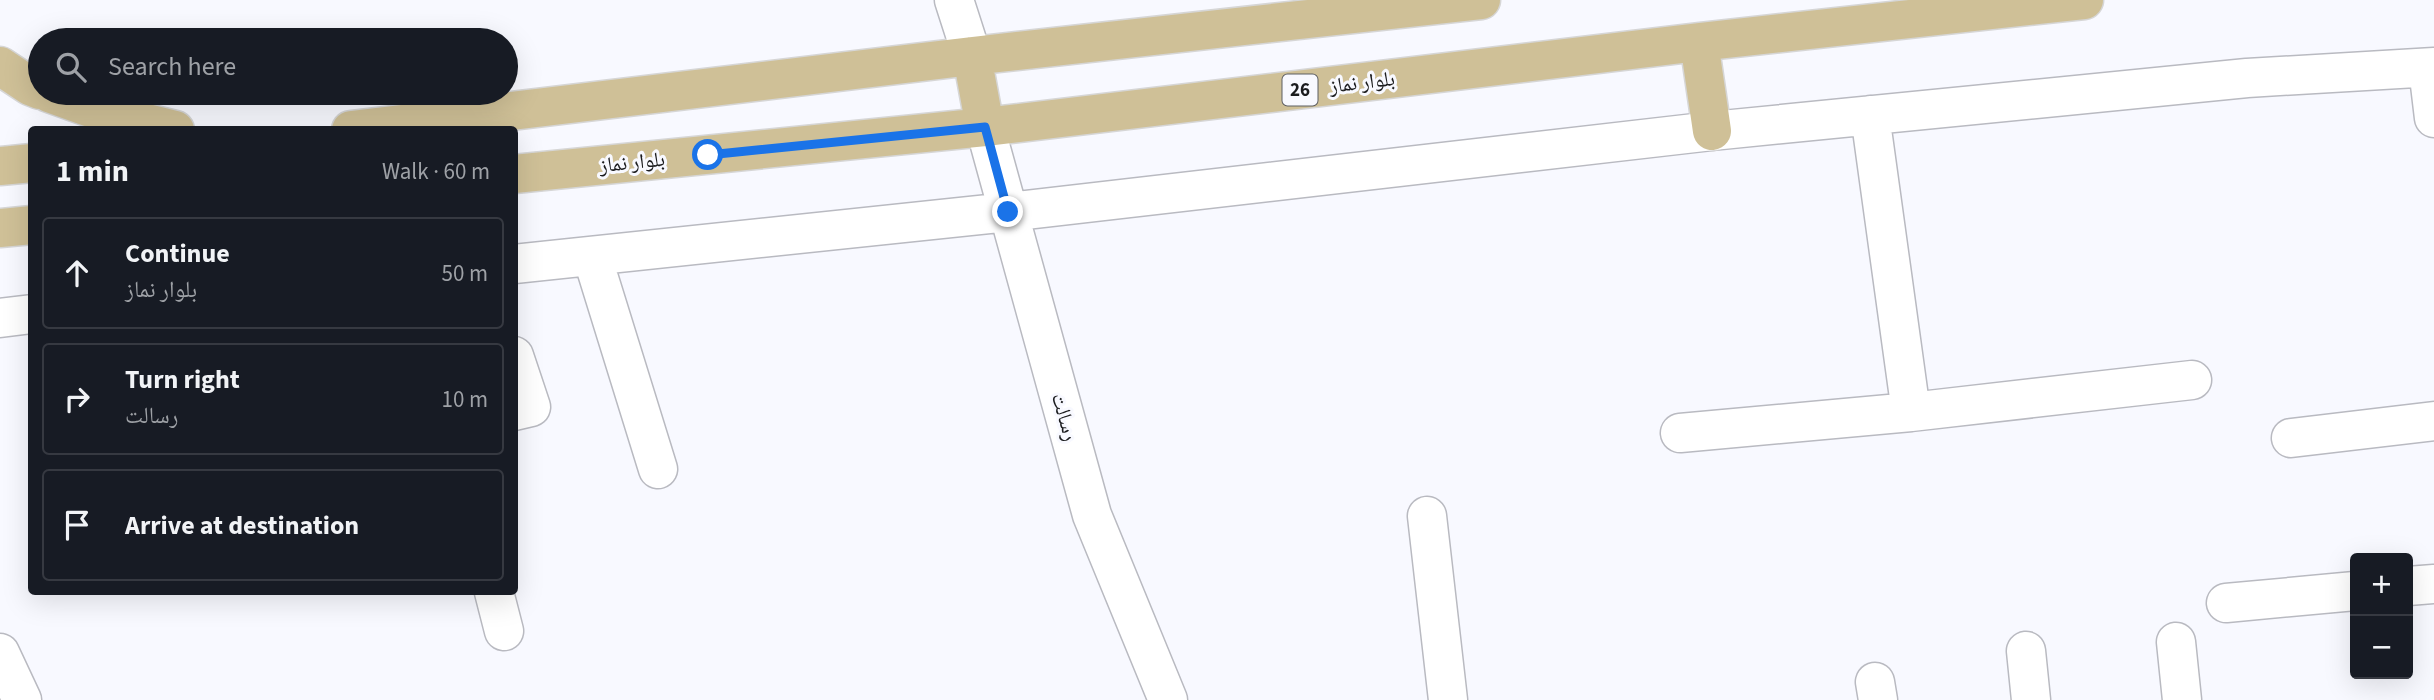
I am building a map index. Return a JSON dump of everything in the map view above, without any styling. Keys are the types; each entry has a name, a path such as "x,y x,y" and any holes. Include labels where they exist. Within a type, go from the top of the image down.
{"main road":[{"path":"385,126 972,56 1481,0"},
{"name":"بلوار نماز","path":"518,174 985,127 2084,0"},
{"path":"1699,43 1712,131"},
{"path":"972,56 985,127"},
{"path":"0,66 28,85"},
{"path":"82,105 159,126"},
{"path":"0,166 28,163"},
{"path":"0,228 28,225"}],"street":[{"path":"954,0 972,56"},
{"path":"518,264 1008,212 1712,131 2247,78 2431,67 2434,118"},
{"path":"1870,115 1911,412"},
{"name":"رسالت","path":"985,127 1092,515 1168,700"},
{"path":"592,256 658,470"},
{"path":"0,317 28,314"},
{"path":"518,368 531,407 518,410"},
{"path":"1680,433 1911,412 2192,380"},
{"path":"2291,438 2434,421"},
{"path":"1427,516 1448,700"},
{"path":"2413,586 2434,584"},
{"path":"2226,603 2350,591"},
{"path":"495,595 504,631"},
{"path":"2176,642 2182,700"},
{"path":"2026,651 2031,700"},
{"path":"0,653 22,700"}],"route":[{"path":"708,155 985,127 1008,212"}]}
